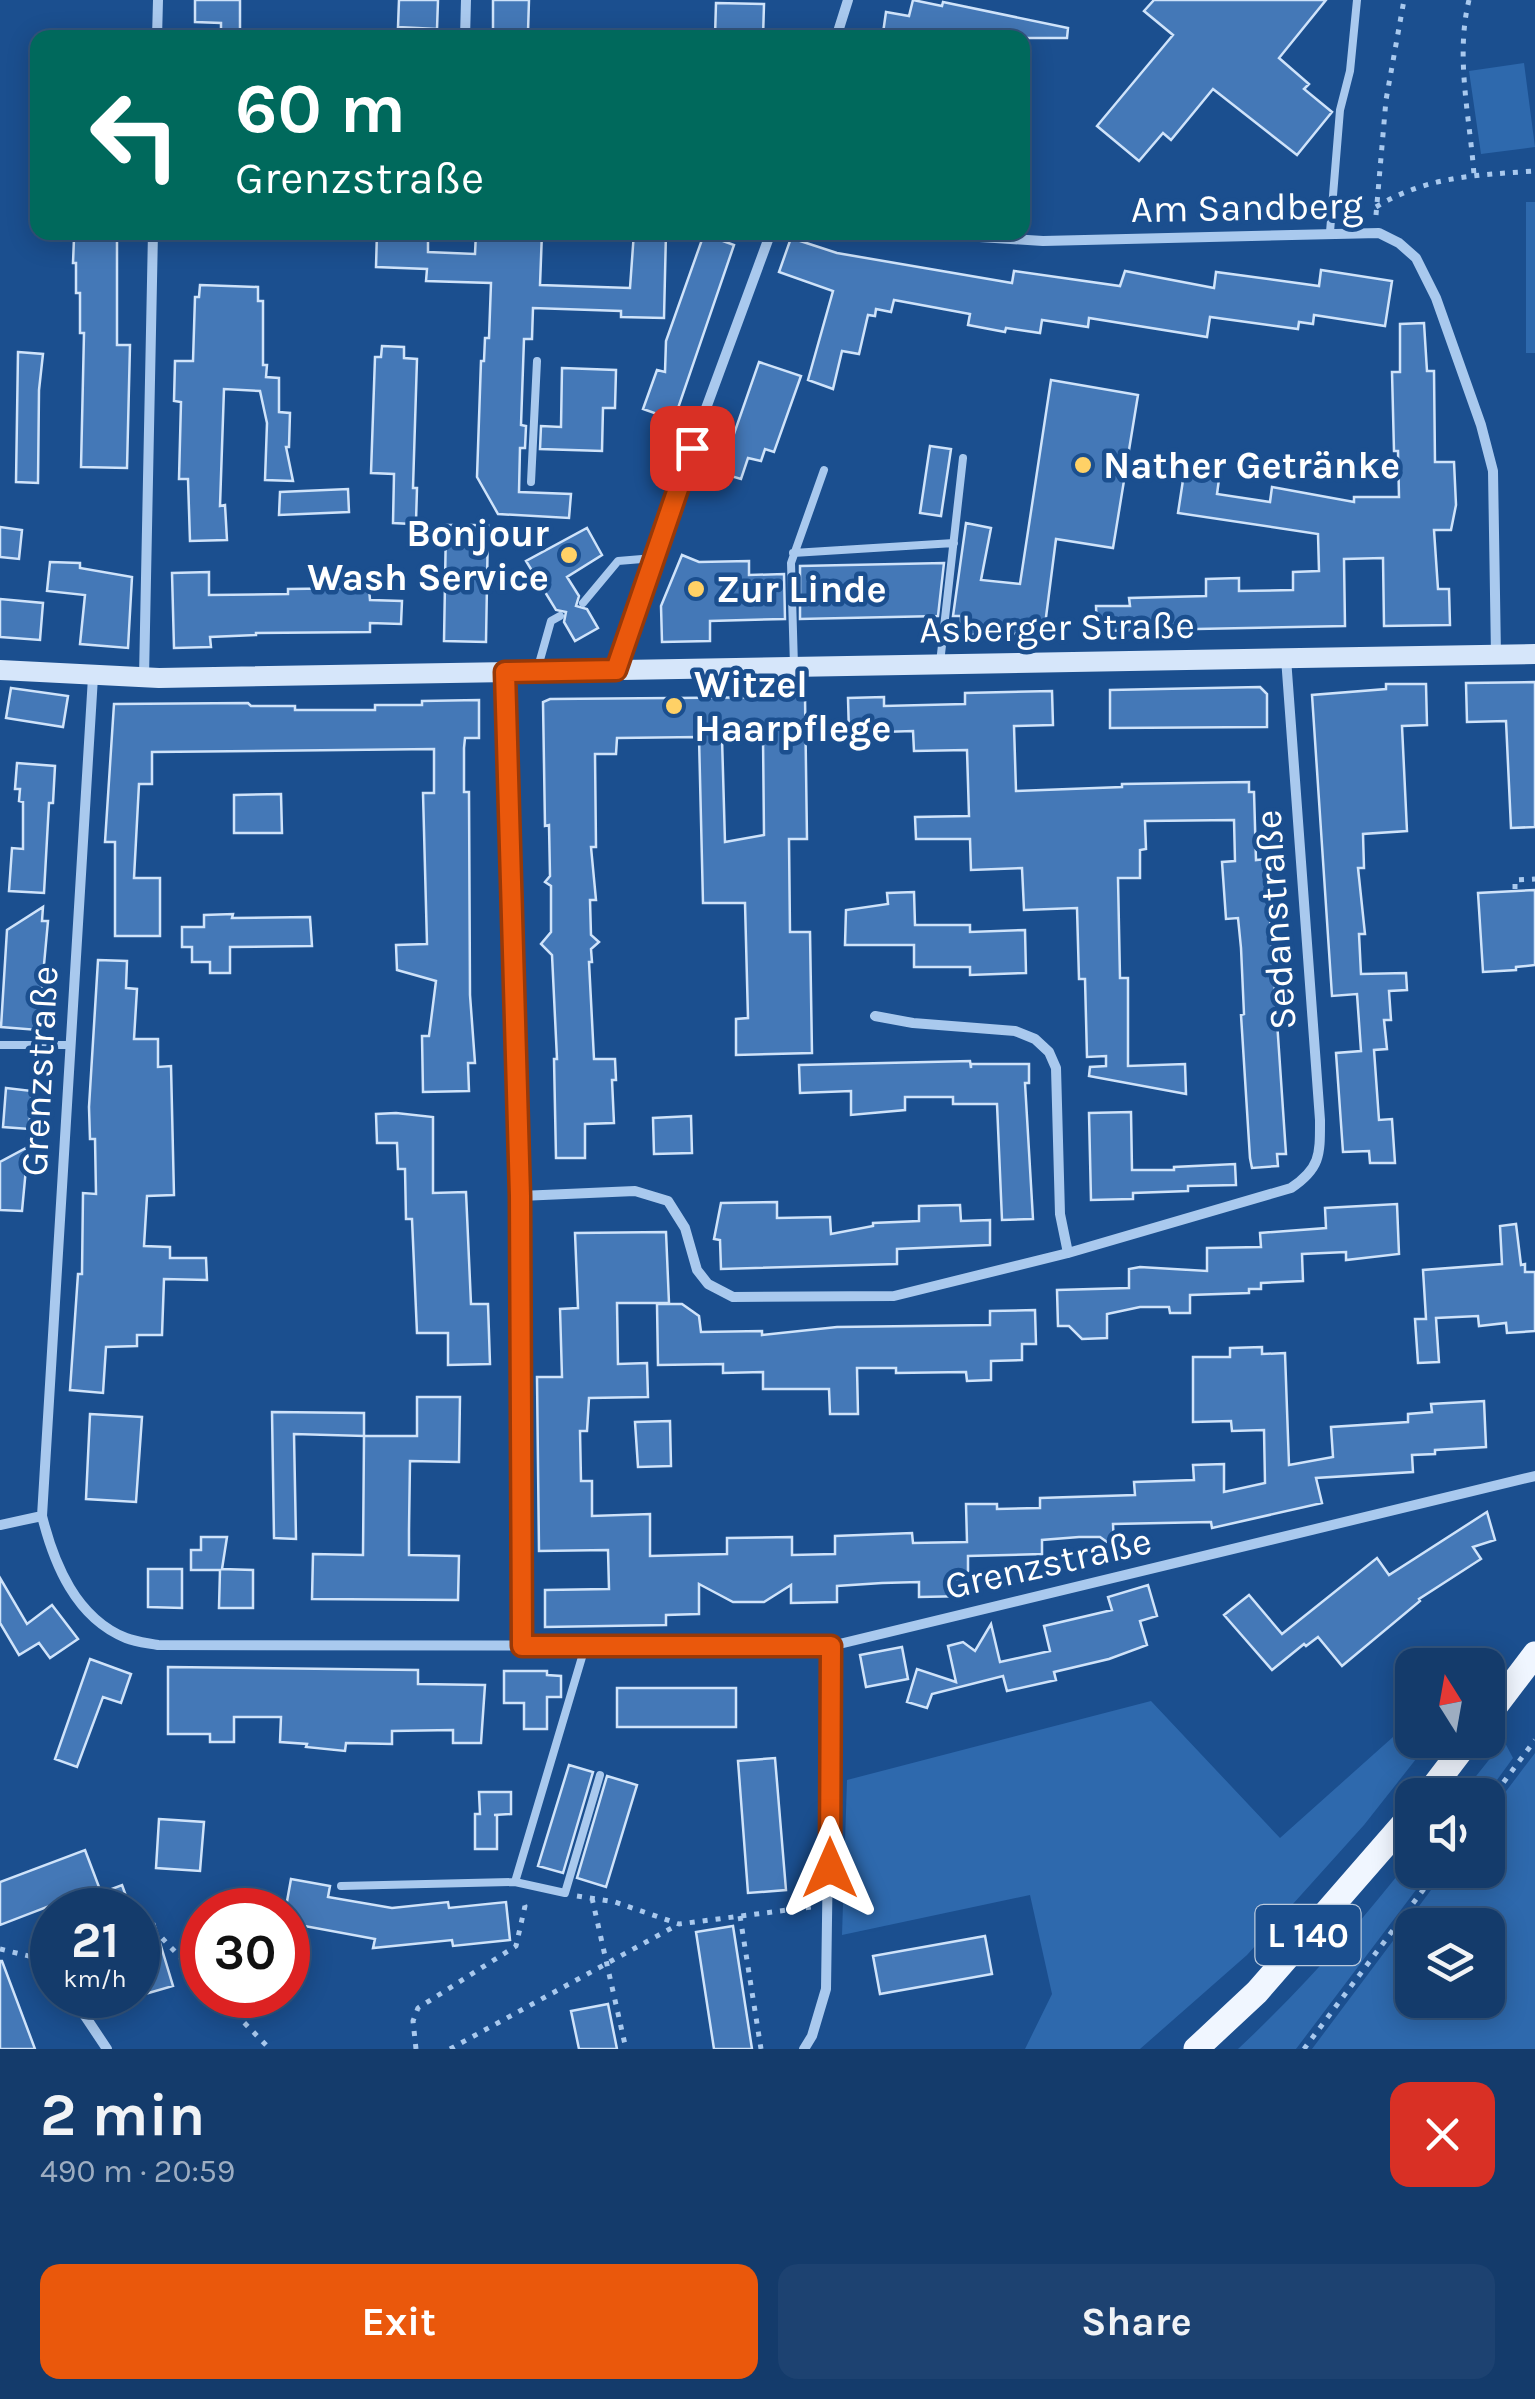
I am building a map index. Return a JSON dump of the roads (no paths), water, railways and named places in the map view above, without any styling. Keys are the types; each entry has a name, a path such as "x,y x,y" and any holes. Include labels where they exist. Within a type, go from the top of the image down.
{"main road":[{"path":"1505,1694 1535,1654"},
{"path":"1440,1778 1455,1758"},
{"name":"L 140","path":"1196,2049 1257,1992 1395,1834"}],"street":[{"path":"158,0 158,30"},
{"path":"464,30 466,0"},
{"path":"839,30 848,0"},
{"name":"Am Sandberg","path":"1030,239 1379,233 1416,258 1436,298 1482,425 1493,470 1496,655"},
{"path":"152,678 153,240"},
{"path":"616,670 767,240"},
{"name":"Asberger Straße","path":"0,670 152,678 1535,654"},
{"name":"Sedanstraße","path":"1068,1253 1292,1188 1310,1175 1320,1152 1286,658"},
{"path":"505,672 520,1196 522,1646"},
{"name":"Grenzstraße","path":"93,677 42,1516 51,1550 72,1594 96,1620 125,1638 158,1645 831,1646 1518,1479 1535,1479"},
{"path":"520,1196 635,1191 668,1201 686,1228 697,1270 708,1284 733,1298 894,1296 1068,1253 1060,1214 1056,1068 1049,1052 1035,1039 1015,1031 913,1024 875,1016"},
{"path":"0,1525 42,1516"},
{"path":"804,2049 826,1989 831,1646"},
{"path":"87,2018 108,2049"}],"lane":[{"path":"1330,232 1340,110 1350,71 1358,0"},
{"path":"531,482 536,362"},
{"path":"940,664 963,458"},
{"path":"794,666 793,553 824,470"},
{"path":"793,553 954,542"},
{"path":"583,604 618,561 654,558"},
{"path":"537,672 551,621 560,616"},
{"path":"0,1045 70,1045"},
{"path":"516,1882 584,1647"},
{"path":"341,1886 516,1882 564,1894 600,1775"}],"place":[{"name":"Nather Getränke","path":"1083,465"},
{"name":"Bonjour Wash Service","path":"569,555"},
{"name":"Zur Linde","path":"696,589"},
{"name":"Witzel Haarpflege","path":"674,706"}]}
